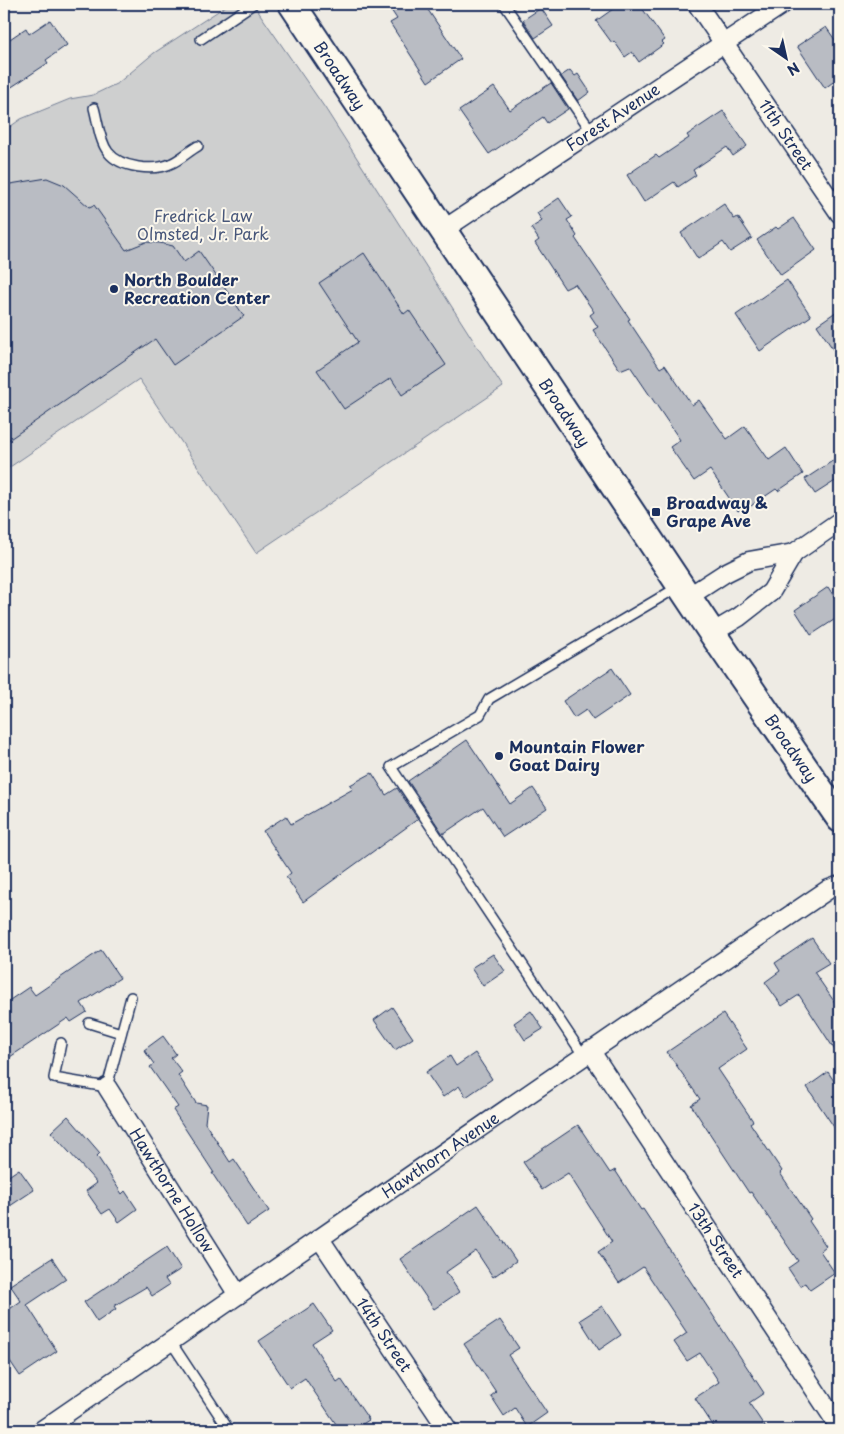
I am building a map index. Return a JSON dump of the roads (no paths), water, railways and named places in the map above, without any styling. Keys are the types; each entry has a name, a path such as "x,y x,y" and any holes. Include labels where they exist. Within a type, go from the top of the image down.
{"main road":[{"name":"Broadway","path":"292,4 712,633 840,819"}],"street":[{"name":"11th Street","path":"697,4 840,214"},
{"name":"Forest Avenue","path":"443,230 783,4"},
{"path":"712,633 738,617 771,592 794,553 840,521"},
{"path":"684,591 749,561 794,553"},
{"name":"Hawthorn Avenue","path":"42,1430 586,1053 829,889 840,885"},
{"name":"13th Street","path":"586,1053 840,1428"},
{"name":"Hawthorne Hollow","path":"107,1087 238,1295"},
{"name":"14th Street","path":"320,1239 448,1430"}],"lane":[{"path":"201,39 253,4"},
{"path":"504,4 592,132"},
{"path":"94,108 101,136 108,151 118,162 151,168 171,164 198,146"},
{"path":"586,1053 391,767 480,715 489,699 684,591"},
{"path":"61,1043 54,1078 107,1087 131,997"},
{"path":"89,1023 121,1033"},
{"path":"171,1342 229,1430"}],"place":[{"name":"North Boulder Recreation Center","path":"114,289"},
{"name":"Broadway & Grape Ave","path":"656,512"},
{"name":"Mountain Flower Goat Dairy","path":"499,756"}],"park label":[{"name":"Fredrick Law Olmsted, Jr. Park","path":"203,225"}]}
